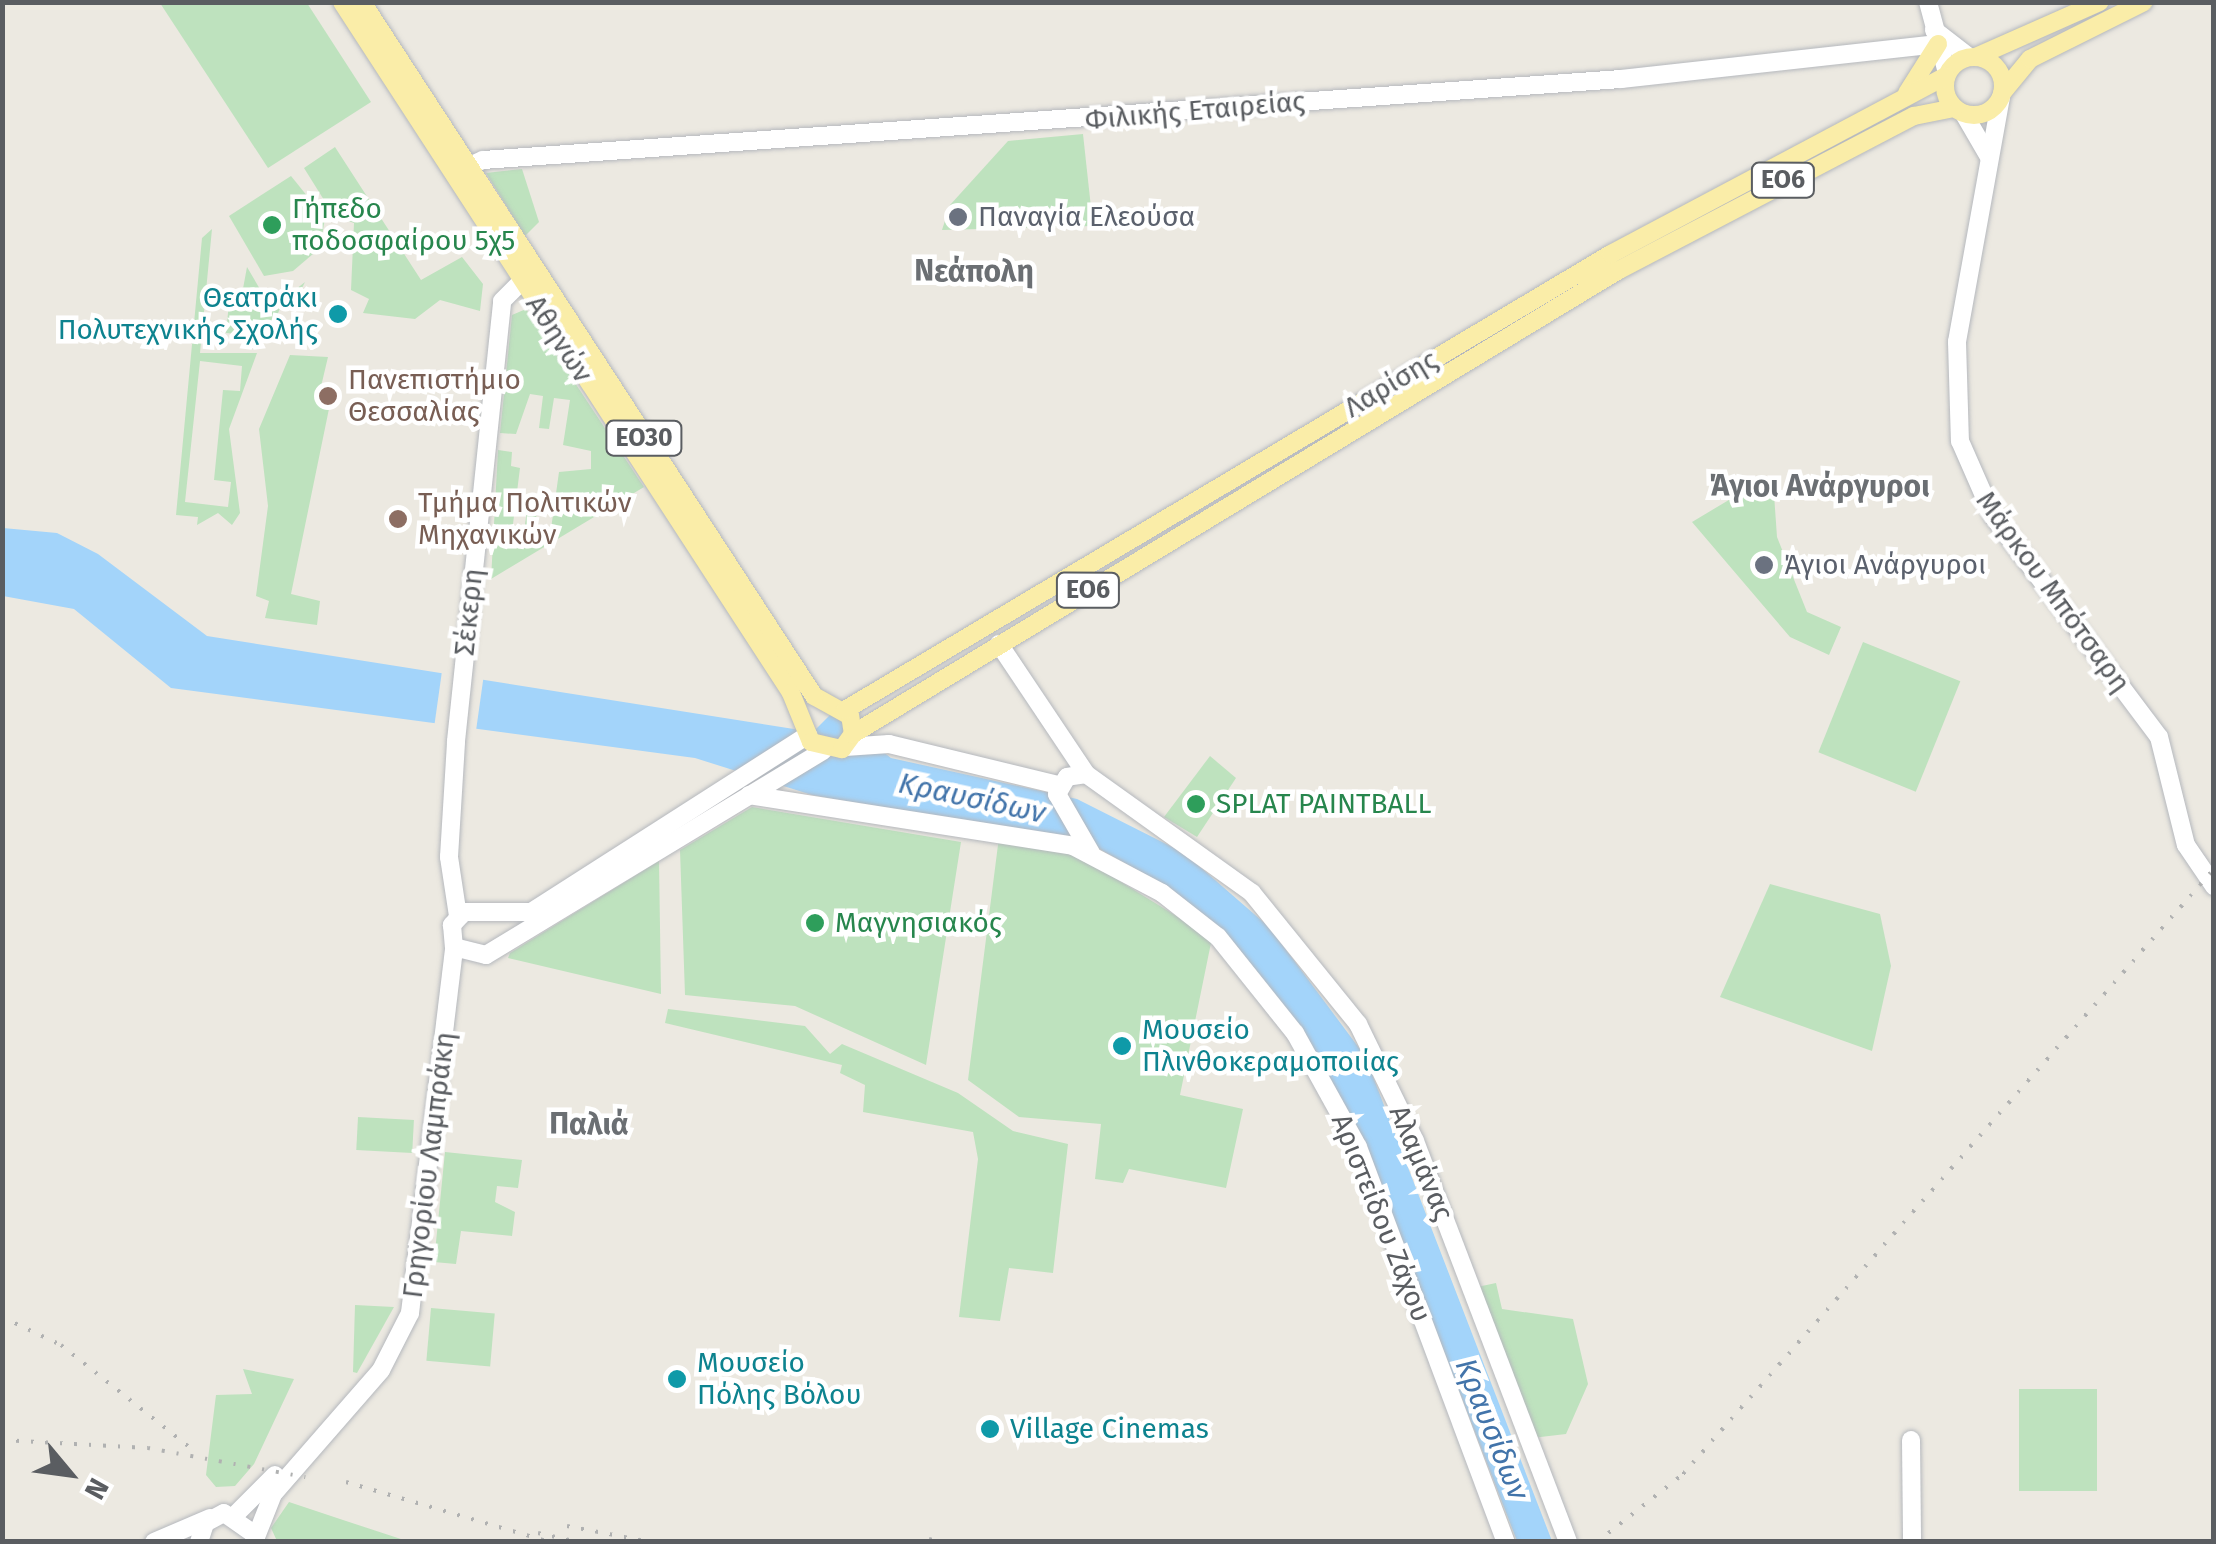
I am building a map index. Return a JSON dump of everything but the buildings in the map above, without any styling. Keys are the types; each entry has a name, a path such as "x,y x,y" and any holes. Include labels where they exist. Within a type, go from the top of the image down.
{"main road":[{"name":"Αθηνών","path":"342,2 461,169"},
{"name":"Αθηνών","path":"362,2 461,169 807,731 823,751"},
{"name":"ΕΟ6","path":"1947,74 1971,56 2100,2"},
{"name":"ΕΟ6","path":"1959,110 1987,112 2030,58 2144,2"},
{"path":"1880,114 1922,79 1936,37"},
{"path":"1971,56 1995,66 2001,95"},
{"path":"1947,74 1959,110"},
{"name":"Λαρίσης","path":"836,708 1611,254 1880,114 1947,74"},
{"name":"Λαρίσης","path":"850,742 999,644 1738,203 1914,116 1959,110"},
{"name":"Αθηνών","path":"527,274 836,708 850,742"},
{"name":"ΕΟ6","path":"807,731 836,708"},
{"name":"ΕΟ6","path":"823,751 850,742"}],"street":[{"path":"1928,2 1947,74"},
{"name":"Φιλικής Εταιρείας","path":"461,169 1621,79 1936,37"},
{"path":"1936,37 1971,56"},
{"name":"Μάρκου Μπότσαρη","path":"2001,95 1957,342 1960,440 1994,516 2162,742 2186,844 2214,886"},
{"path":"1959,110 1990,163"},
{"name":"Σέκερη","path":"458,916 449,857 457,732 501,309 527,274"},
{"path":"850,742 1058,789 1086,774 999,644"},
{"path":"807,731 749,786 483,956 454,947 458,916 530,912 749,786 767,782 823,751"},
{"name":"Αλαμάνας","path":"1086,774 1252,892 1358,1024 1415,1141 1568,1542"},
{"name":"Αριστείδου Ζάχου","path":"749,786 1087,848 1208,928 1295,1034 1358,1147 1506,1542"},
{"path":"1058,789 1087,848"},
{"path":"483,956 499,931 486,912"},
{"name":"Γρηγορίου Λαμπράκη","path":"296,1462 384,1366 410,1312 454,947"},
{"name":"Γρηγορίου Λαμπράκη","path":"449,1009 483,956"},
{"path":"1911,1440 1912,1542"},
{"path":"158,1537 210,1518 236,1514 296,1462"},
{"path":"236,1514 256,1539 296,1462"},
{"path":"199,1542 210,1518"},
{"path":"158,1537 189,1542"}],"green space":[{"path":"160,3 307,3 371,102 268,168"},
{"path":"1083,134 1093,226 942,230 950,205 1008,141"},
{"path":"335,147 421,280 462,257 483,284 480,311 440,300 415,319 363,313 369,299 351,290 354,223 334,216 304,168"},
{"path":"522,169 539,222 525,236 486,173"},
{"name":"Γήπεδο ποδοσφαίρου 5χ5","path":"291,176 325,218 320,248 293,271 264,276 229,216"},
{"path":"212,229 200,353 257,353 229,429 240,513 232,525 218,513 197,525 198,517 176,515 202,238","holes":["200,361 242,366 240,391 223,390 214,480 231,482 228,507 185,502"]},
{"path":"247,267 264,296 286,297 305,282 292,308 282,304 275,320 283,326 241,321 238,334 226,333 230,293 242,294"},
{"path":"526,309 644,487 491,579 498,450 512,452 511,466 520,468 512,532 524,532 528,502 538,503 534,534 550,536 559,472 591,469 591,451 563,445 570,400 554,398 549,429 539,428 543,396 530,394 516,434 500,433 512,315"},
{"path":"290,355 328,357 319,395 331,399 291,594 320,601 317,625 265,618 269,601 256,596 268,506 259,429"},
{"path":"1764,479 1773,480 1777,537 1807,612 1841,627 1829,655 1790,637 1692,522"},
{"path":"1863,642 1960,681 1916,792 1818,752"},
{"name":"SPLAT PAINTBALL","path":"1210,756 1236,778 1197,837 1164,817"},
{"name":"Μαγνησιακός","path":"752,807 961,842 926,1065 795,1006 685,995 680,850"},
{"path":"999,837 1074,853 1212,938 1180,1095 1243,1109 1226,1188 1129,1169 1123,1183 1095,1179 1101,1124 1019,1117 968,1080"},
{"path":"659,861 661,994 508,958 510,953"},
{"path":"1770,884 1880,914 1891,966 1872,1051 1720,997"},
{"path":"668,1009 805,1026 830,1054 842,1044 958,1093 1013,1131 1068,1144 1053,1273 1009,1268 1000,1321 959,1317 978,1159 973,1132 863,1112 865,1085 840,1073 842,1065 665,1023"},
{"path":"358,1117 414,1120 412,1153 356,1150"},
{"path":"445,1152 522,1160 518,1188 497,1186 495,1202 515,1212 512,1236 461,1231 456,1264 434,1262"},
{"path":"1496,1283 1502,1309 1573,1319 1588,1384 1566,1434 1532,1438 1477,1287"},
{"path":"355,1305 394,1307 357,1373 353,1372"},
{"path":"431,1308 495,1314 490,1366 426,1361"},
{"path":"243,1369 294,1379 254,1464 235,1486 216,1487 206,1475 216,1395 252,1394"},
{"path":"2019,1389 2097,1389 2097,1491 2019,1491"},
{"path":"289,1502 407,1541 277,1541 271,1528"}],"water":[{"name":"Κραυσίδων","path":"3,528 57,533 98,554 207,636 813,732 832,713 891,758 1077,799 1184,853 1269,927 1365,1056 1552,1541 1517,1541 1401,1240 1299,1027 1157,881 1096,847 812,795 695,758 171,688 74,609 3,596"}],"pier":[{"path":"442,671 484,677 476,731 434,725"}],"railway":[{"path":"1597,1542 1683,1474 2214,869"},
{"path":"2,1317 61,1345 193,1450"},
{"path":"2,1440 148,1448 305,1477"},
{"path":"346,1482 550,1542"},
{"path":"567,1526 651,1542"},
{"path":"538,1533 578,1542"},
{"path":"929,1539 940,1542"}],"place":[{"name":"Παναγία Ελεούσα","path":"958,217"},
{"name":"Γήπεδο ποδοσφαίρου 5χ5","path":"272,225"},
{"name":"Θεατράκι Πολυτεχνικής Σχολής","path":"338,314"},
{"name":"Πανεπιστήμιο Θεσσαλίας","path":"328,396"},
{"name":"Τμήμα Πολιτικών Μηχανικών","path":"398,519"},
{"name":"Άγιοι Ανάργυροι","path":"1764,565"},
{"name":"SPLAT PAINTBALL","path":"1196,804"},
{"name":"Μαγνησιακός","path":"815,923"},
{"name":"Μουσείο Πλινθοκεραμοποιίας","path":"1122,1046"},
{"name":"Μουσείο Πόλης Βόλου","path":"677,1379"},
{"name":"Village Cinemas","path":"990,1429"}],"district":[{"name":"Νεάπολη","path":"974,271"},
{"name":"Άγιοι Ανάργυροι","path":"1819,486"},
{"name":"Παλιά","path":"589,1124"}]}
